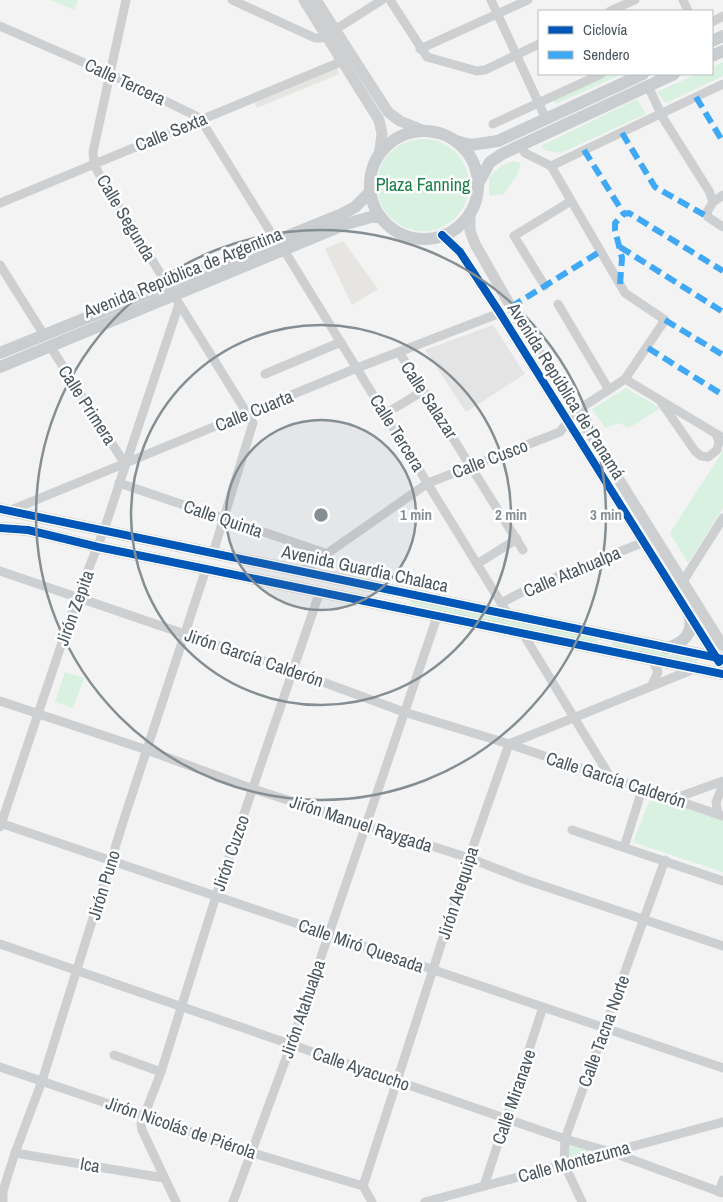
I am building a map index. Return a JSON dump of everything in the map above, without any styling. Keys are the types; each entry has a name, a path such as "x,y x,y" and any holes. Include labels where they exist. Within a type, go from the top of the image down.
{"main road":[{"path":"304,0 332,33 388,112 400,121 471,146 498,141 641,75"},
{"path":"316,0 343,61 381,126 379,155 372,173 370,192 374,205 390,227 408,236 429,238 442,235 458,226 470,212 478,184 490,162 520,145 672,75"},
{"path":"379,155 399,137 425,131"},
{"path":"456,141 472,160 478,184"},
{"name":"Avenida República de Argentina","path":"0,353 47,341 173,295 280,245 355,207 370,192"},
{"name":"Avenida República de Panamá","path":"470,212 470,231 475,244 575,412 723,646"},
{"name":"Avenida República de Argentina","path":"280,245 360,219 381,217"},
{"name":"Avenida República de Panamá","path":"442,235 460,252 721,662"},
{"name":"Avenida República de Argentina","path":"0,367 47,341"},
{"name":"Avenida Guardia Chalaca","path":"4,510 407,592 509,616 666,648 721,662"},
{"name":"Avenida Guardia Chalaca","path":"0,528 28,530 206,569 723,674"},
{"path":"263,580 266,564"},
{"path":"402,609 407,592"},
{"path":"666,648 682,641 688,634 691,621 689,614"},
{"path":"604,649 607,636"}],"street":[{"name":"Calle Segunda","path":"126,0 94,152 94,164 125,219 248,413"},
{"path":"232,0 315,38 332,33 382,0"},
{"path":"390,0 420,49 434,60 477,71 492,68 538,44"},
{"path":"490,0 546,119"},
{"path":"420,49 528,0"},
{"path":"612,10 635,0"},
{"name":"Calle Tercera","path":"0,26 110,74 201,120 341,342 509,616"},
{"name":"Calle Sexta","path":"0,202 343,61"},
{"path":"493,124 599,75"},
{"path":"551,166 723,84"},
{"path":"648,86 661,114 709,191 713,202"},
{"path":"520,145 525,154 551,166 625,293 665,320 624,379 575,412"},
{"path":"723,195 713,202 707,212 708,217 723,227"},
{"path":"545,286 514,236 571,201"},
{"name":"Calle Primera","path":"0,266 125,464"},
{"name":"Jirón Zepita","path":"0,824 77,598 104,530 125,464 173,295"},
{"path":"558,304 609,390"},
{"name":"Calle Cuarta","path":"4,510 125,464 357,368 500,314"},
{"path":"265,374 341,342"},
{"name":"Calle Salazar","path":"399,352 523,550"},
{"path":"624,379 660,400 720,436 717,450 708,457 701,456 695,451 660,400"},
{"path":"385,414 423,391"},
{"name":"Calle Cusco","path":"302,571 428,483 558,433 575,412"},
{"path":"213,552 222,519 254,426 248,413"},
{"name":"Calle Quinta","path":"119,483 328,554"},
{"path":"682,582 723,518"},
{"path":"477,564 517,540"},
{"name":"Calle Atahualpa","path":"501,603 532,587 644,542"},
{"name":"Jirón Puno","path":"2,1202 2,1190 42,1081 146,750 187,634 206,569"},
{"name":"Jirón García Calderón","path":"0,571 187,634 404,712 509,744"},
{"name":"Jirón Cuzco","path":"144,1116 161,1072 216,896 320,591"},
{"name":"Jirón Atahualpa","path":"233,1202 292,1045 437,616"},
{"path":"522,632 612,780"},
{"path":"652,659 658,672 652,685"},
{"path":"509,744 695,668"},
{"name":"Jirón Manuel Raygada","path":"0,701 146,750 253,789 469,858 723,946"},
{"name":"Calle García Calderón","path":"509,744 721,815"},
{"name":"Jirón Arequipa","path":"363,1186 469,858 509,744"},
{"path":"673,799 723,783"},
{"path":"721,815 717,795 723,783"},
{"path":"624,847 642,790"},
{"name":"Calle Miró Quesada","path":"0,824 112,860 723,1068"},
{"path":"572,830 723,881"},
{"name":"Calle Tacna Norte","path":"582,1202 564,1164 565,1139 665,860"},
{"name":"Calle Ayacucho","path":"0,944 397,1082 565,1139 611,1152 721,1192"},
{"name":"Calle Miranave","path":"484,1186 544,1007"},
{"path":"114,1055 161,1072"},
{"name":"Jirón Nicolás de Piérola","path":"0,1067 253,1152 363,1186"},
{"path":"144,1116 141,1124 142,1130 176,1202"},
{"name":"Calle Montezuma","path":"425,1202 723,1122"},
{"name":"Ica","path":"15,1153 164,1178"},
{"path":"721,1192 723,1180"},
{"path":"363,1186 372,1202"}],"shaded area":[{"path":"334,60 339,74 257,108 251,94"},
{"path":"343,241 378,289 352,305 325,249"},
{"path":"493,325 525,374 466,412 425,350"}],"green space":[{"path":"51,0 78,0 74,10"},
{"path":"723,62 723,76 666,103 657,92 695,75 713,75 713,67"},
{"path":"606,75 620,75 556,104 552,99"},
{"path":"637,99 646,114 561,153 544,150 541,146"},
{"name":"Plaza Fanning","path":"423,139 441,143 456,152 465,167 469,185 465,203 456,218 441,227 423,231 405,227 390,218 381,203 377,185 381,167 390,152 405,143"},
{"path":"513,161 521,163 518,173 504,194 489,196 489,177 500,167"},
{"path":"626,388 660,408 629,428 619,423 605,428 592,409"},
{"path":"723,451 723,508 688,563 670,533"},
{"path":"414,599 594,637 599,640 594,643 414,605 409,601"},
{"path":"615,640 696,657 697,664 613,646 611,642"},
{"path":"65,672 84,678 73,708 55,702"},
{"path":"651,797 723,820 723,872 633,842"},
{"path":"570,1143 589,1150 569,1158 566,1154"}],"marked path":[{"path":"696,97 723,142"},
{"path":"622,133 655,187 708,217"},
{"path":"584,150 624,214"},
{"path":"620,284 622,258 615,223 624,214 629,213 723,271"},
{"path":"620,247 723,312"},
{"path":"511,307 601,251"},
{"path":"665,320 723,355"},
{"path":"648,348 723,395"}],"cycle path":[{"path":"442,235 460,252 500,313 719,662"},
{"path":"0,509 723,659"},
{"path":"0,528 28,530 98,547 723,674"}]}
